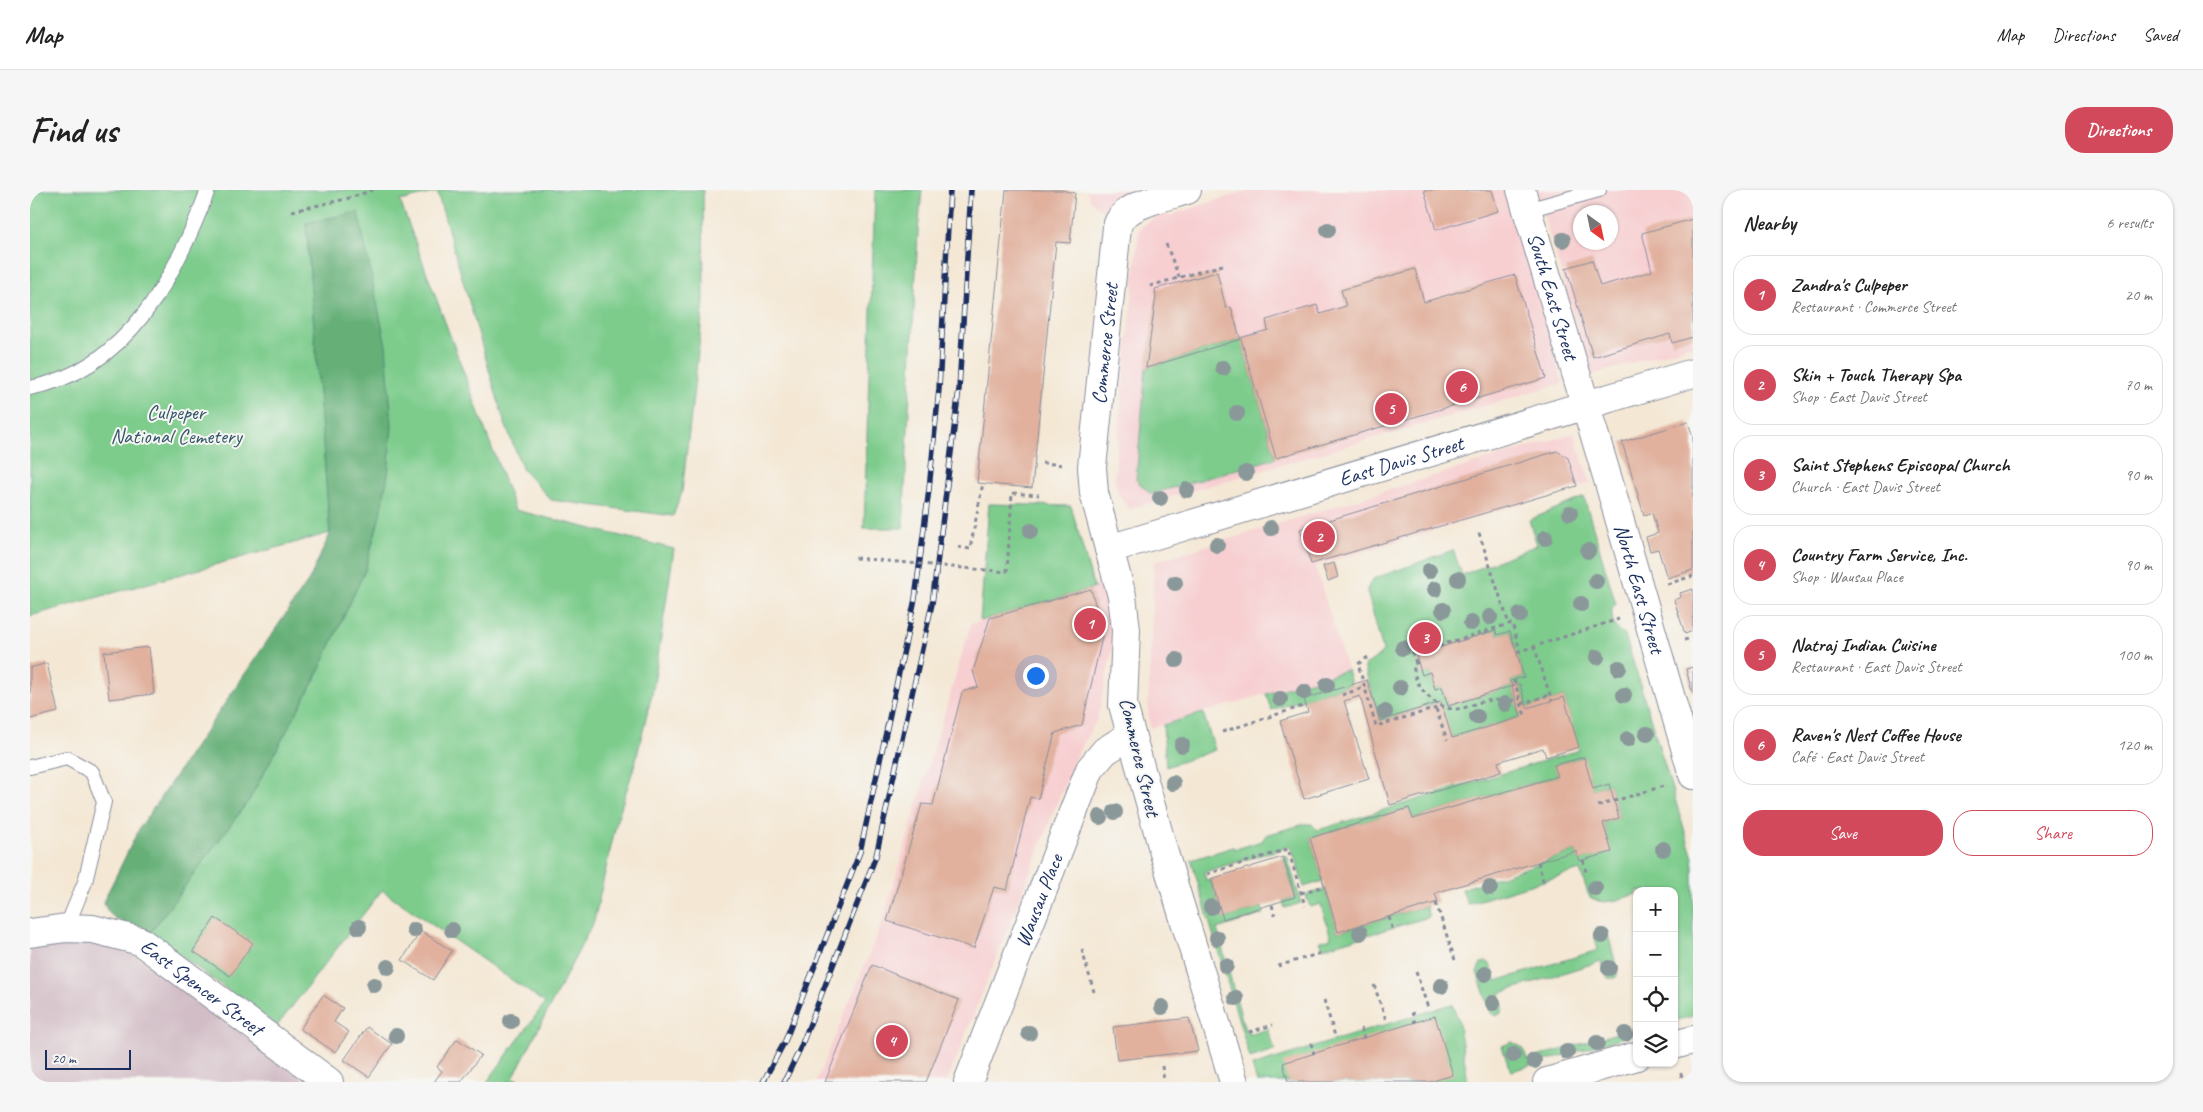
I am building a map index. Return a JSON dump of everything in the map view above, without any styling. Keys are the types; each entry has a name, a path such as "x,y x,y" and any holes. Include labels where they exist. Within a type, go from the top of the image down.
{"street":[{"name":"Commerce Street","path":"1187,190 1132,208 1121,216 1117,227 1092,467 1094,493 1122,596 1126,630 1123,705 1164,853 1234,1082"},
{"name":"South East Street","path":"1524,200 1585,404"},
{"name":"East Davis Street","path":"1109,549 1693,373"},
{"name":"North East Street","path":"1585,404 1687,729 1683,779"},
{"name":"Wausau Place","path":"968,1082 1090,769 1105,750 1131,735"},
{"name":"East Spencer Street","path":"30,933 66,928 105,931 140,941 330,1082"},
{"path":"1678,1044 1693,1040"},
{"path":"1547,1082 1633,1057"}],"lane":[{"path":"30,388 81,370 112,349 135,326 170,275 191,236 208,190"},
{"path":"1524,200 1598,190"},
{"path":"30,767 67,758 92,772 104,802 85,882 66,928"}],"path":[{"path":"292,211 346,199 373,190"},
{"path":"1166,244 1179,277"},
{"path":"1150,286 1226,264"},
{"path":"958,547 970,549 983,483"},
{"path":"856,558 1007,572 1012,493 1040,495"},
{"path":"1479,533 1509,624"},
{"path":"1666,584 1693,576"},
{"path":"1520,699 1506,702 1484,701 1465,708 1454,709 1444,706 1428,695 1416,679 1413,668 1417,662 1411,648 1436,641 1438,646 1512,623 1518,651 1624,618"},
{"path":"1686,640 1693,638"},
{"path":"1534,646 1552,701"},
{"path":"1368,657 1358,664 1376,726 1444,706"},
{"path":"1514,680 1525,716"},
{"path":"1342,695 1365,687"},
{"path":"1521,704 1549,694"},
{"path":"1222,732 1306,705"},
{"path":"1436,709 1447,740"},
{"path":"1598,806 1683,779"},
{"path":"1207,874 1288,849 1305,906"},
{"path":"1582,860 1586,872"},
{"path":"1538,862 1544,884"},
{"path":"1301,893 1324,886"},
{"path":"1436,903 1455,960"},
{"path":"1272,905 1275,915"},
{"path":"1389,917 1393,931"},
{"path":"1082,950 1094,992"},
{"path":"1278,966 1320,953"},
{"path":"1416,972 1428,1008"},
{"path":"1374,985 1386,1020"},
{"path":"1324,1000 1335,1036"},
{"path":"1412,1012 1415,1022"},
{"path":"1249,1032 1273,1025"},
{"path":"1361,1028 1364,1038"},
{"path":"1311,1043 1314,1054"},
{"path":"1162,1066 1164,1082"}],"shaded area":[{"path":"1087,190 1135,190 1127,193 1106,215 1091,201"},
{"path":"1249,190 1508,190 1563,383 1129,509 1119,496 1114,480 1139,229 1156,216 1171,215"},
{"path":"1536,190 1693,190 1693,345 1592,375"},
{"path":"1574,433 1590,483 1315,566 1347,670 1150,728 1148,707 1154,562"},
{"path":"1102,585 1114,626 1111,657 1097,719 1076,756 947,1082 816,1082 881,926 971,624"},
{"path":"79,941 93,942 137,956 307,1082 30,1082 30,947"}],"green space":[{"name":"Culpeper National Cemetery","path":"30,190 703,190 704,301 682,492 673,516 551,500 523,470 504,421 437,192 400,201 515,510 674,549 653,690 635,764 617,820 594,921 513,1078 526,1082 487,1082 545,1003 382,890 277,1026 150,933 249,800 316,677 365,570 379,519 306,223 330,533 30,616"},
{"path":"875,190 922,190 918,232 903,528 864,528"},
{"path":"358,212 386,346 392,426 388,475 379,519 365,570 316,677 249,800 150,933 115,918 109,913 104,900 139,829 309,580 330,534 306,223"},
{"path":"1241,339 1276,458 1151,494 1136,480 1146,368"},
{"path":"1584,497 1616,604 1612,608 1613,620 1618,631 1625,635 1693,858 1693,1016 1678,1020 1678,887 1633,887 1633,895 1606,902 1594,900 1589,896 1580,870 1467,904 1462,889 1576,851 1579,861 1611,851 1603,823 1619,818 1609,784 1593,789 1583,757 1555,765 1558,776 1413,819 1409,808 1310,838 1323,881 1304,887 1291,846 1204,872 1206,880 1211,879 1223,919 1262,907 1264,914 1217,929 1245,1030 1248,1029 1249,1035 1268,1029 1275,1050 1250,1058 1191,860 1233,847 1236,849 1262,841 1266,835 1304,824 1312,824 1318,830 1579,750 1564,697 1527,708 1520,684 1512,686 1521,717 1452,738 1440,702 1380,721 1364,666 1380,655 1383,650 1367,589 1373,579 1453,550 1462,575 1537,545 1529,520","holes":["1496,630 1497,635 1510,631 1524,677 1510,681 1512,686 1448,706 1442,687 1435,689 1430,672 1422,675 1415,649 1433,643 1435,649"]},
{"path":"989,504 1071,506 1094,588 980,621"},
{"path":"1347,670 1351,684 1271,710 1266,694"},
{"path":"1203,713 1215,750 1166,767 1163,725"},
{"path":"1287,856 1301,903 1285,908 1283,901 1295,897 1283,857"},
{"path":"1325,889 1338,932 1426,906 1429,917 1323,948 1320,941 1331,938 1321,904 1310,907 1306,895"},
{"path":"1602,928 1607,931 1617,968 1617,976 1615,978 1608,978 1601,961 1500,993 1503,1006 1501,1013 1496,1016 1491,1013 1477,972 1481,963 1487,962 1490,964 1496,981 1598,950 1594,933 1597,929"},
{"path":"1452,1004 1458,1019 1468,1082 1257,1082 1252,1066"},
{"path":"1633,1028 1633,1034 1512,1071 1502,1046 1512,1042 1523,1048 1527,1060"}],"building":[{"path":"1006,190 1061,190 1075,193 1070,243 1056,242 1032,488 977,483"},
{"path":"1424,190 1492,190 1498,211 1436,230"},
{"path":"1693,219 1693,337 1672,343 1670,334 1593,357 1566,268 1592,260 1600,286 1652,271 1642,233"},
{"path":"1415,269 1424,302 1515,275 1546,378 1276,458 1241,339 1146,368 1156,296 1155,289 1217,272 1226,308 1231,307 1240,338 1268,330 1266,320 1317,305 1320,314 1346,306 1341,290"},
{"path":"1688,422 1693,437 1693,570 1667,578 1658,549 1650,551 1646,537 1658,533 1652,513 1644,515 1622,442"},
{"path":"1557,451 1568,458 1577,486 1311,564 1300,529"},
{"path":"1334,563 1338,577 1328,581 1323,566"},
{"path":"1091,589 1103,633 1082,725 1055,733 1038,799 1030,797 1007,890 994,887 974,948 887,921 922,804 933,805 962,692 978,687 973,671 990,618"},
{"path":"1693,589 1693,631 1685,634 1674,600 1681,597 1680,593"},
{"path":"1496,630 1497,635 1510,631 1524,677 1510,681 1512,686 1448,706 1442,687 1435,689 1430,672 1422,675 1414,649 1433,643 1435,649"},
{"path":"149,647 154,694 109,699 104,652"},
{"path":"47,663 58,712 30,719 30,668"},
{"path":"1693,667 1693,692 1692,692 1686,669"},
{"path":"1367,680 1380,721 1441,702 1452,738 1521,717 1512,686 1520,684 1527,708 1564,697 1579,747 1546,757 1543,748 1498,762 1501,772 1390,805 1360,696 1344,701 1369,779 1304,799 1280,721 1308,712 1304,699"},
{"path":"1584,757 1593,789 1609,784 1619,818 1603,823 1612,852 1579,861 1576,851 1538,862 1435,893 1438,902 1338,932 1310,838 1409,808 1413,819 1558,776 1554,765"},
{"path":"1283,857 1295,897 1223,919 1211,879"},
{"path":"215,918 253,943 230,976 193,951"},
{"path":"421,931 452,951 433,980 402,960"},
{"path":"872,965 959,1000 926,1082 825,1082"},
{"path":"323,995 343,1008 334,1022 349,1032 335,1052 300,1029"},
{"path":"1435,1016 1453,1075 1430,1082 1288,1082 1283,1063"},
{"path":"1189,1018 1198,1051 1117,1060 1113,1027"},
{"path":"367,1027 392,1044 369,1077 344,1060"},
{"path":"457,1039 481,1055 461,1082 434,1082 442,1071 437,1067"}],"railway":[{"path":"763,1082 785,1041 860,852 915,599 939,389 950,190"},
{"path":"784,1082 800,1049 876,856 932,604 959,389 971,190"}],"place":[{"name":"Raven's Nest Coffee House","path":"1462,387"},
{"name":"Natraj Indian Cuisine","path":"1391,409"},
{"name":"Skin + Touch Therapy Spa","path":"1319,537"},
{"name":"Zandra's Culpeper","path":"1090,624"},
{"name":"Saint Stephens Episcopal Church","path":"1425,638"},
{"name":"Country Farm Service, Inc.","path":"892,1041"}]}
